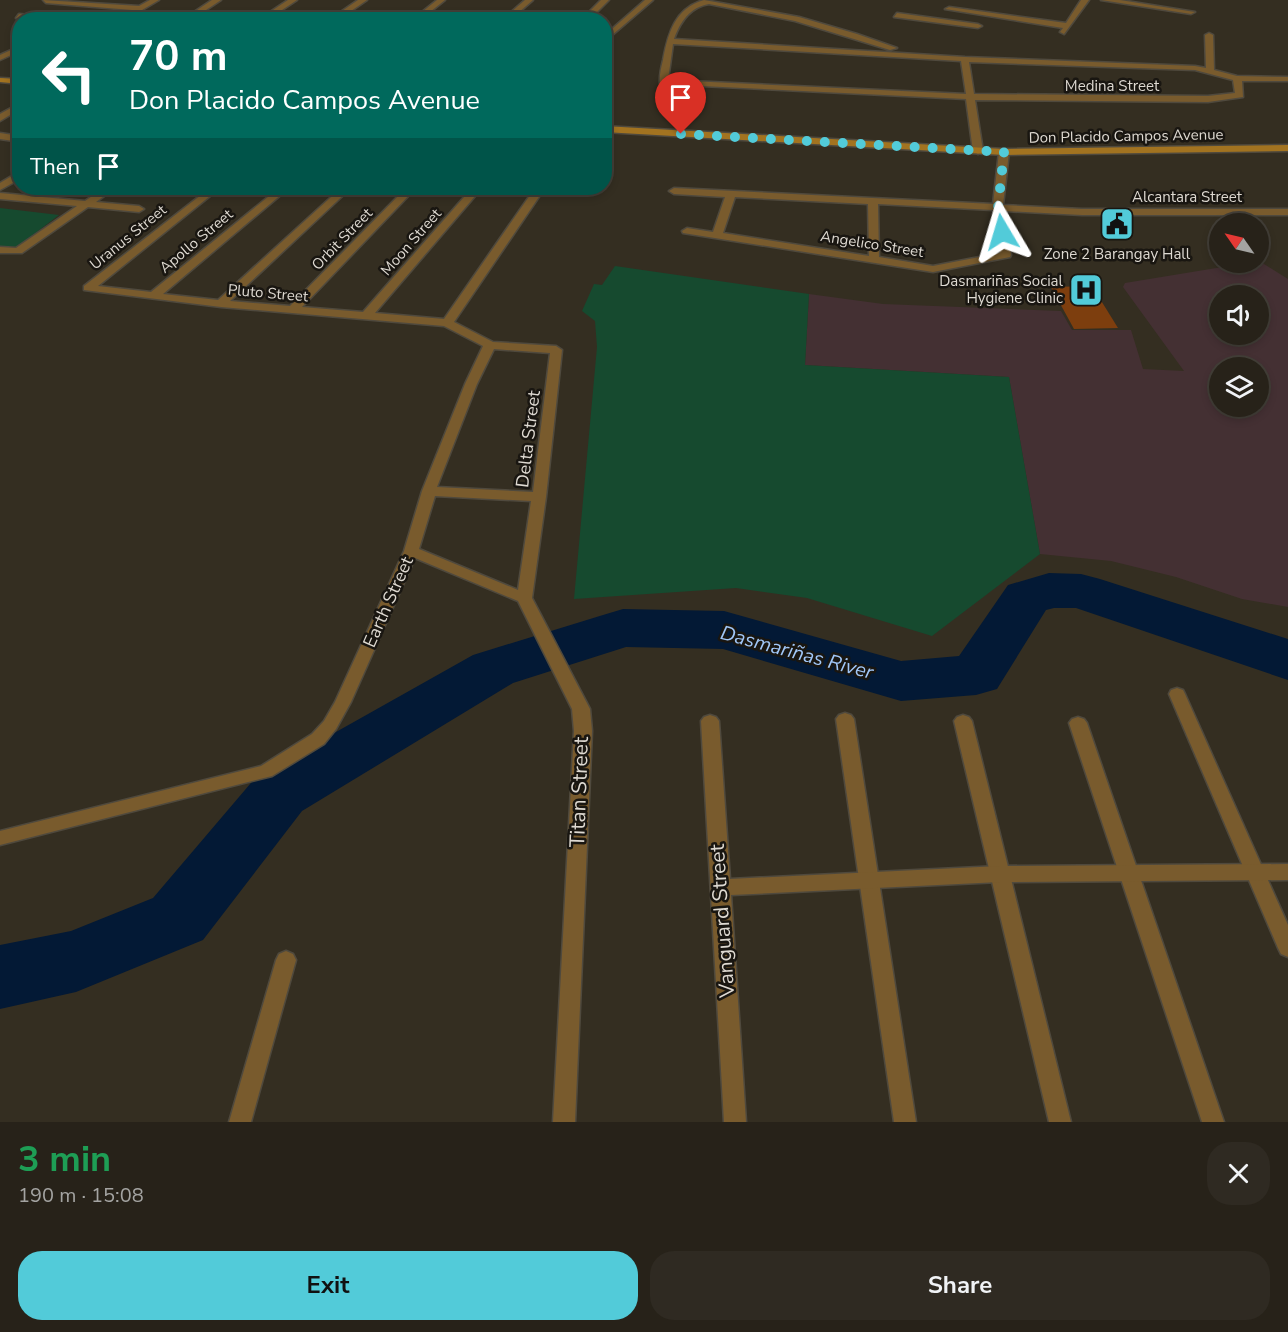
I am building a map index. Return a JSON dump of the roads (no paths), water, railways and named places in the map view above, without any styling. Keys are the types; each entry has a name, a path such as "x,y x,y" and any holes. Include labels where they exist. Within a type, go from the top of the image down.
{"main road":[{"name":"Don Placido Campos Avenue","path":"612,129 1004,152 1288,148"}],"street":[{"path":"134,12 155,0"},
{"path":"198,12 217,0"},
{"path":"274,12 293,0"},
{"path":"344,12 363,0"},
{"path":"425,12 441,0"},
{"path":"515,12 529,0"},
{"path":"592,12 605,0"},
{"path":"612,33 649,0"},
{"path":"940,21 960,0"},
{"path":"1063,34 1085,0"},
{"path":"1105,0 1191,12 1184,0"},
{"path":"27,12 48,1 141,8"},
{"path":"914,55 828,27 762,10 706,2 688,9 673,28 663,82 969,97"},
{"path":"949,9 1068,26"},
{"path":"897,15 978,26"},
{"path":"1209,36 1210,70"},
{"path":"670,41 965,59 1210,70 1236,78 1288,79"},
{"path":"965,59 978,151"},
{"name":"Medina Street","path":"969,97 1054,100 1208,99 1240,95 1236,78"},
{"path":"998,208 1004,152"},
{"name":"Alcantara Street","path":"674,191 1082,212 1288,212"},
{"path":"717,236 731,194"},
{"path":"0,250 18,251 100,195"},
{"name":"Uranus Street","path":"88,288 206,195"},
{"name":"Apollo Street","path":"154,295 275,195"},
{"path":"221,304 338,195"},
{"name":"Orbit Street","path":"293,310 404,195"},
{"name":"Moon Street","path":"367,315 471,195"},
{"path":"490,345 447,322 535,195"},
{"path":"0,196 139,209"},
{"path":"873,202 874,260"},
{"name":"Angelico Street","path":"687,231 933,269 1006,255 998,208"},
{"name":"Pluto Street","path":"88,288 221,304 447,322"},
{"name":"Earth Street","path":"0,838 266,771 318,739 330,725 343,702 411,551 429,490 471,384 490,345"},
{"name":"Delta Street","path":"490,345 556,350 539,497 524,598"},
{"path":"429,490 539,497"},
{"path":"411,551 524,598"},
{"name":"Titan Street","path":"524,598 581,709 583,731 564,1122"},
{"path":"1177,694 1288,948"},
{"path":"845,719 905,1122"},
{"name":"Vanguard Street","path":"710,721 735,1122"},
{"path":"963,721 1060,1122"},
{"path":"1078,723 1213,1122"},
{"path":"719,888 1000,874 1129,871 1288,872"},
{"path":"240,1122 286,960"}],"waterway":[{"name":"Dasmariñas River","path":"0,977 76,961 178,919 279,794 493,669 623,628 724,630 901,681 976,675 1027,598 1049,590 1081,591 1288,660"}],"place":[{"name":"Zone 2 Barangay Hall","path":"1117,224"},
{"name":"Dasmariñas Social Hygiene Clinic","path":"1086,290"}]}
